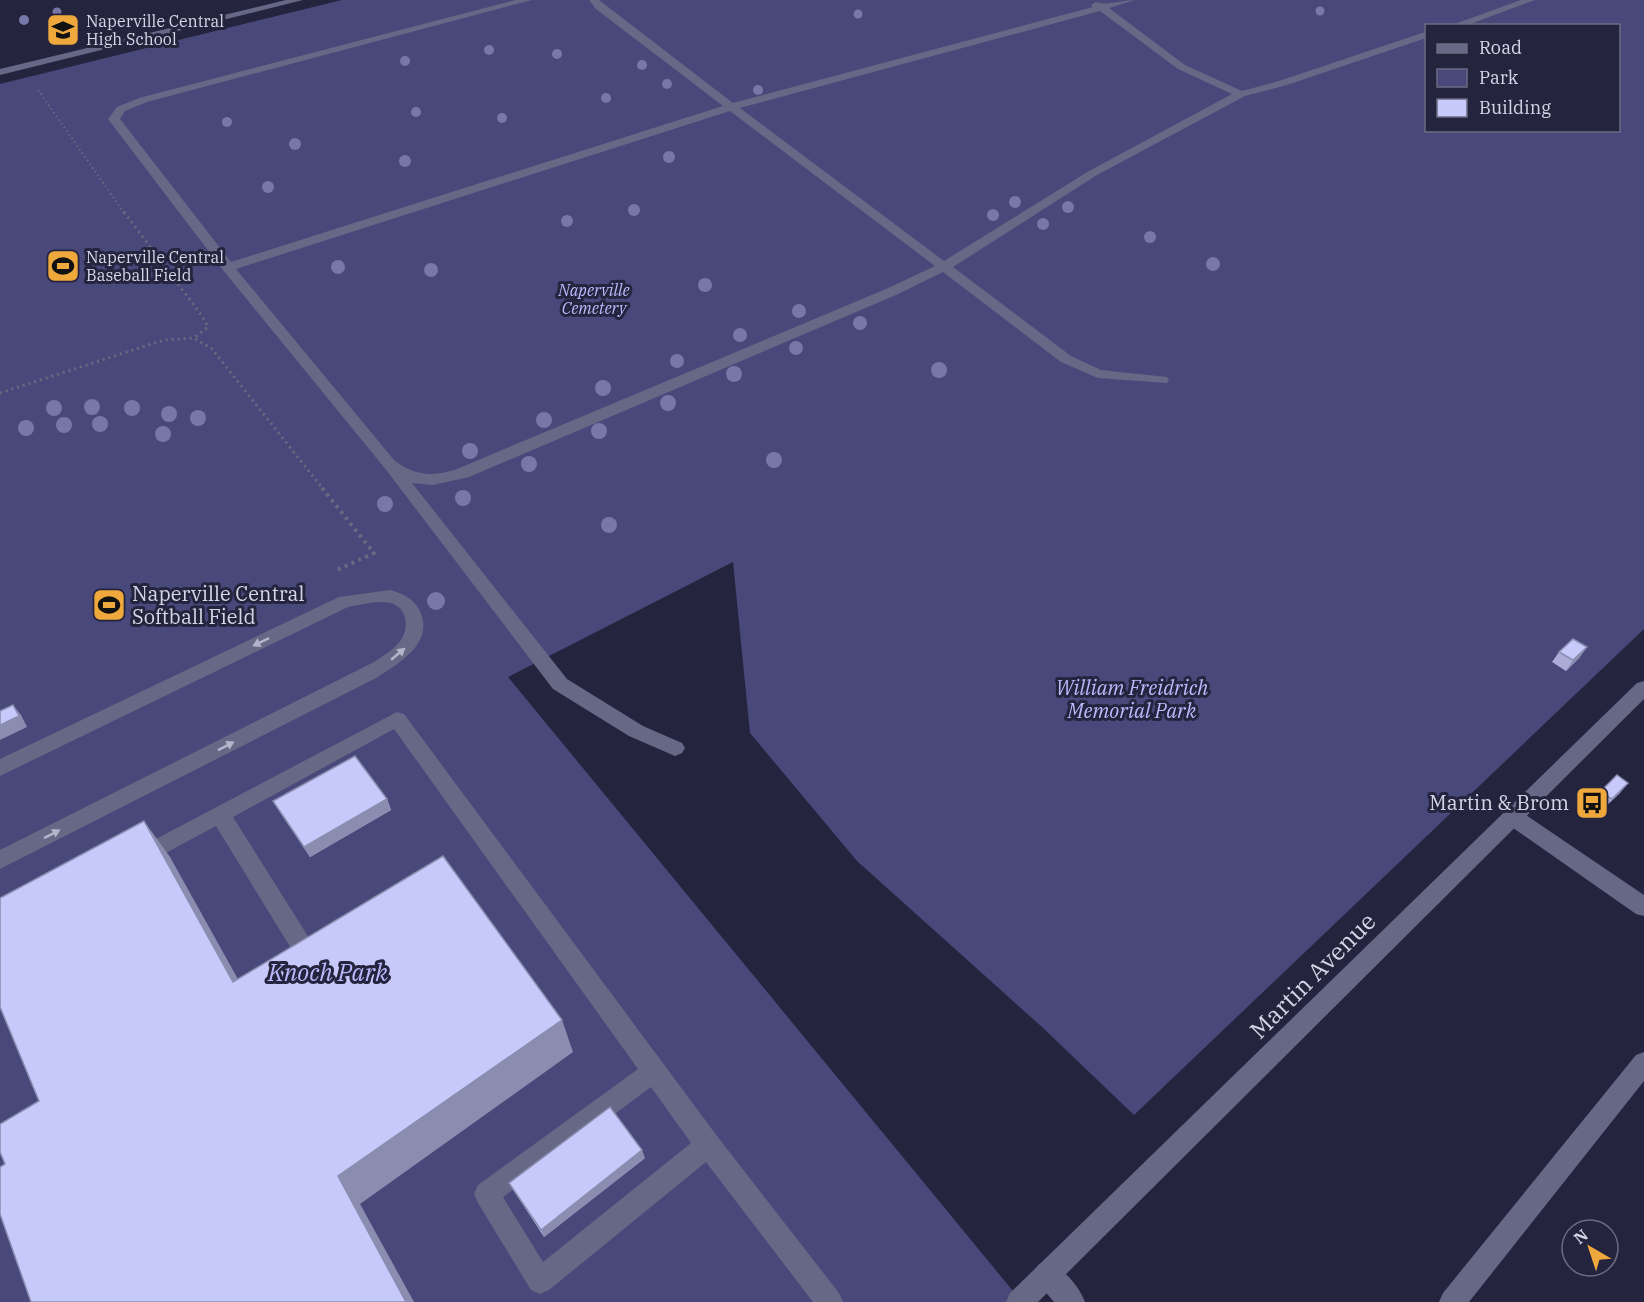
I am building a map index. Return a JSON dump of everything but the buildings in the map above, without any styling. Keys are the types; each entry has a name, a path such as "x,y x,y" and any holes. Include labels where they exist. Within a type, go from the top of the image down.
{"street":[{"path":"0,72 298,0"},
{"path":"527,0 143,100 122,109 114,119 228,267 388,464 560,684 636,731 675,748"},
{"path":"594,0 599,7 730,107 1066,359 1098,375 1162,380"},
{"path":"1084,0 1116,15 1162,55 1182,68 1206,81 1241,94"},
{"path":"228,267 730,107 1130,0"},
{"path":"1460,24 1530,0"},
{"path":"388,464 396,471 415,480 447,478 463,473 891,292 944,267 1093,173 1162,134 1241,94 1283,83 1425,35"},
{"path":"0,768 345,601 383,596 397,598 408,605 416,620 413,638 400,654 372,672 0,860"},
{"name":"Martin Avenue","path":"1019,1302 1644,688"},
{"path":"126,864 397,718 708,1144 830,1302"},
{"path":"220,814 303,948"},
{"path":"1514,816 1644,907"},
{"path":"1452,1302 1644,1063"},
{"path":"654,1071 487,1194 540,1281 708,1144"},
{"path":"1047,1274 1071,1302"}],"path":[{"path":"0,393 164,340 194,338 208,327 35,86"},
{"path":"194,338 212,349 374,553 336,570"}],"green space":[{"path":"342,0 1644,0 1644,629 1134,1115 1042,1027 857,861 750,733 733,562 508,677 1022,1302 0,1302 0,84"}],"place":[{"name":"Naperville Central High School","path":"63,30"},
{"name":"Naperville Central Baseball Field","path":"63,266"},
{"name":"Naperville Central Softball Field","path":"109,605"},
{"name":"Martin & Brom","path":"1592,803"}],"park label":[{"name":"Naperville Cemetery","path":"594,299"},
{"name":"William Freidrich Memorial Park","path":"1132,700"},
{"name":"Knoch Park","path":"328,973"}]}
